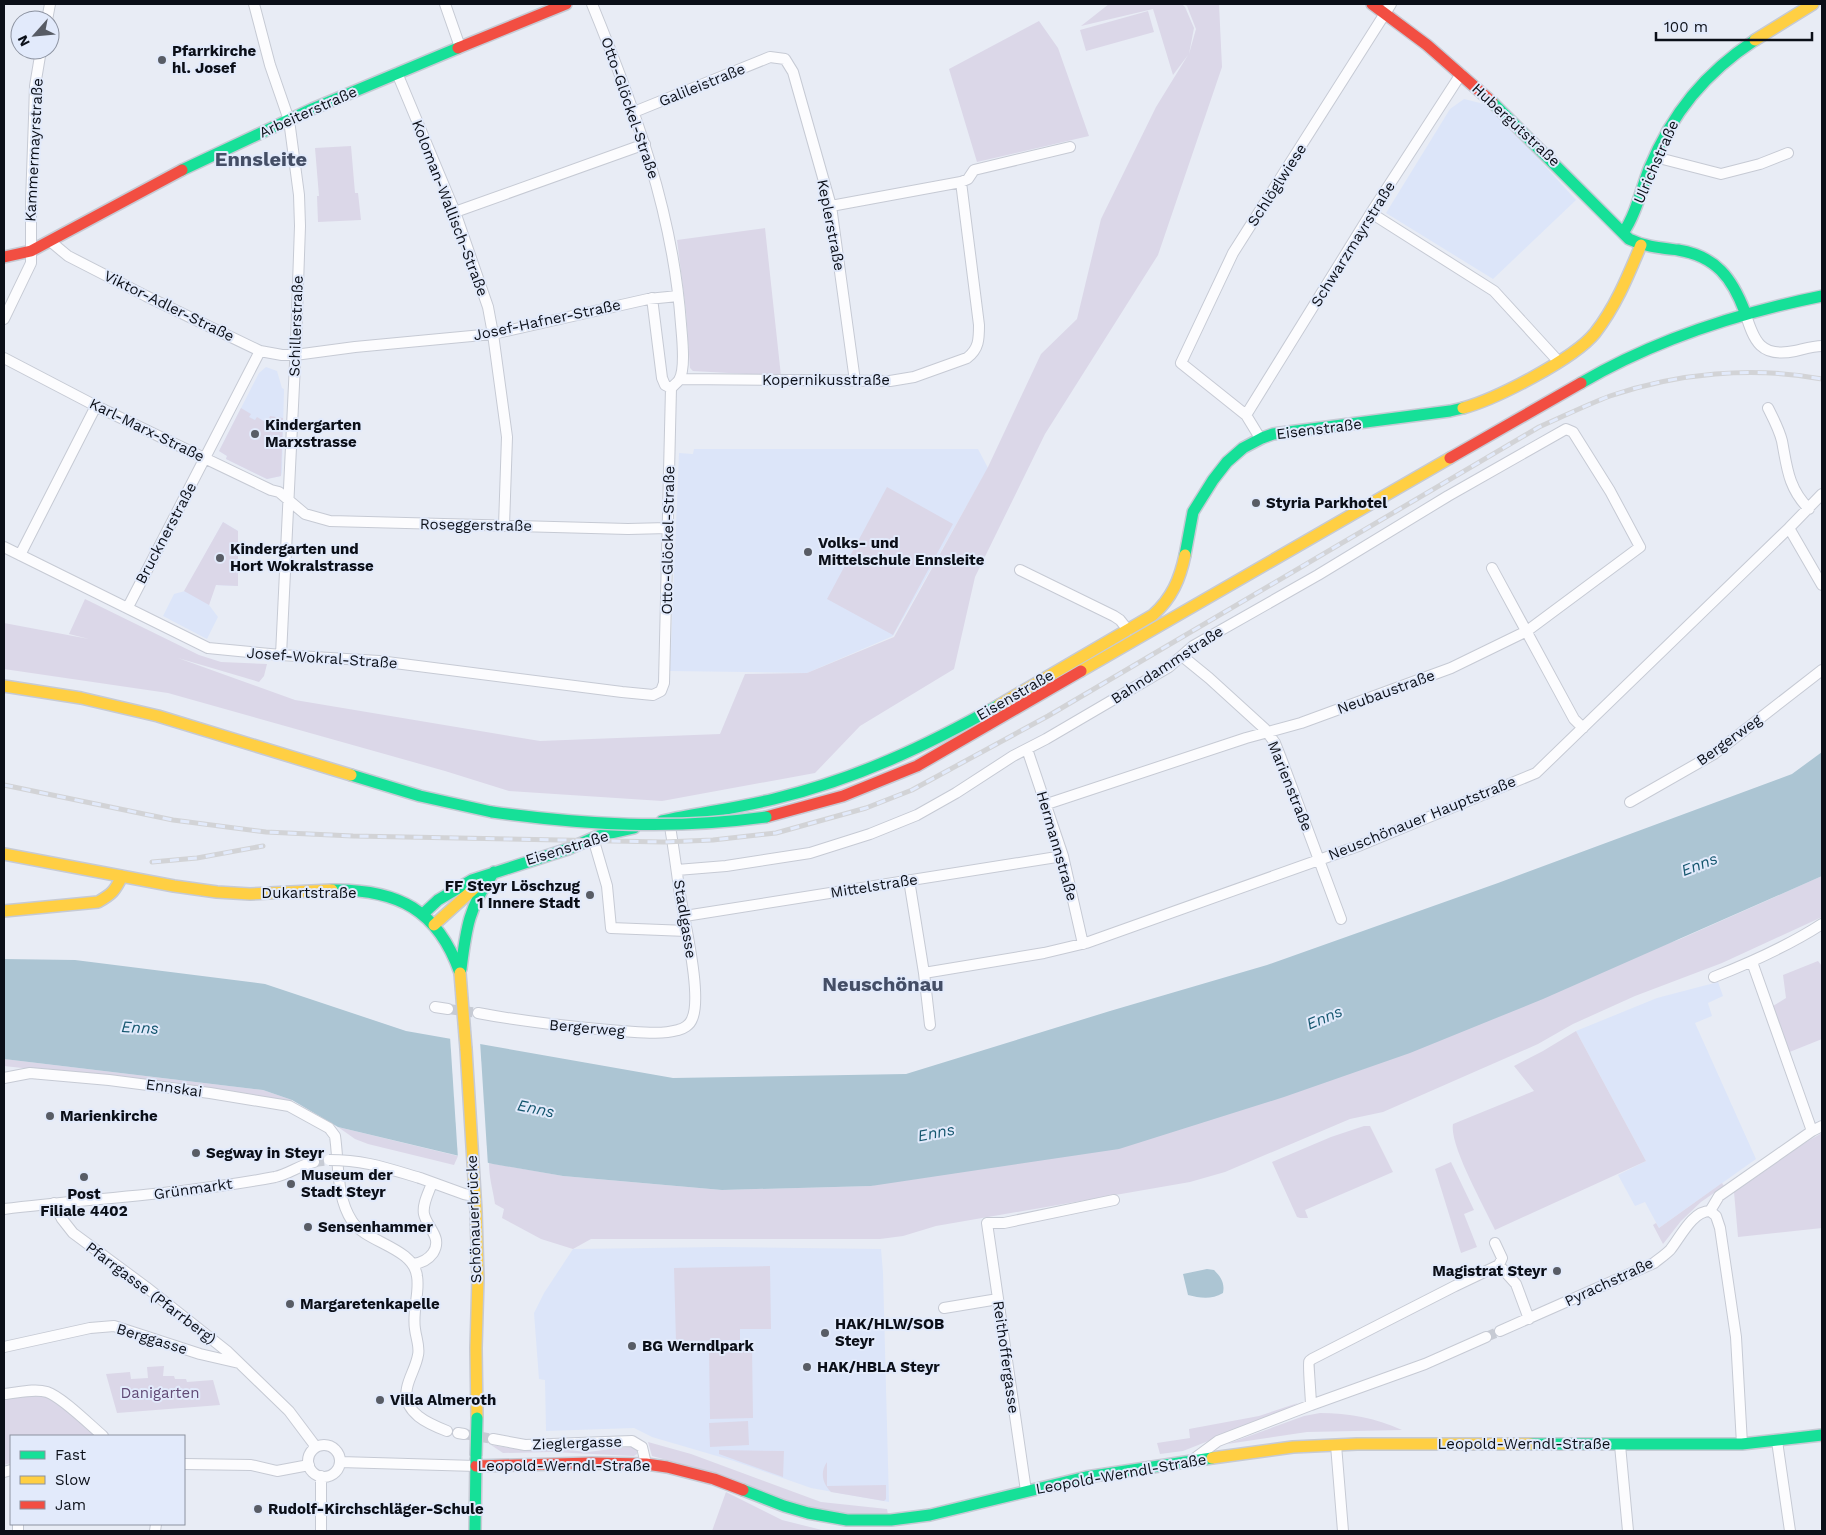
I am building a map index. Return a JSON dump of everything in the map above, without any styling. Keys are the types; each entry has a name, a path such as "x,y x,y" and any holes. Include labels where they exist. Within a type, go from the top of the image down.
{"street":[{"name":"Schillerstraße","path":"254,4 270,65 289,120 297,171 299,203 295,355 281,655"},
{"path":"445,4 460,47"},
{"name":"Arbeiterstraße","path":"4,257 31,251 196,162 289,120 397,73 566,4"},
{"name":"Otto-Glöckel-Straße","path":"592,4 645,144 666,221 678,296 683,351 680,379"},
{"name":"Hubergutstraße","path":"1372,4 1388,8 1531,137 1623,233 1641,245"},
{"name":"Ulrichstraße","path":"1623,233 1630,223 1655,157 1679,111 1708,76 1745,46 1813,4"},
{"name":"Schlöglwiese","path":"1246,415 1181,363 1233,253 1388,8"},
{"name":"Galileistraße","path":"634,112 770,57"},
{"name":"Keplerstraße","path":"770,57 785,59 793,72 831,206 855,381"},
{"name":"Kammermayrstraße","path":"4,319 30,268 35,86 39,60"},
{"name":"Koloman-Wallisch-Straße","path":"397,73 455,212 482,287 493,334 507,437 504,526"},
{"name":"Schwarzmayrstraße","path":"1246,415 1371,213 1461,74"},
{"path":"455,212 645,144"},
{"path":"831,206 961,182 968,179 974,170 1070,147"},
{"path":"1655,157 1721,174 1760,164 1788,153"},
{"name":"Kopernikusstraße","path":"680,379 890,381 914,377 974,354 977,347 979,326 961,182"},
{"path":"1371,213 1494,290 1559,362"},
{"name":"Viktor-Adler-Straße","path":"50,241 68,256 260,351 295,355"},
{"path":"1641,245 1691,253 1711,262 1729,275 1753,335 1766,350 1780,353 1822,346"},
{"name":"Eisenstraße","path":"423,914 436,901 465,882 564,850 593,838 668,820 756,804 792,795 888,762 912,752 962,726 1149,618 1166,603 1174,592 1182,574 1192,514 1226,463 1237,452 1260,438 1273,434 1426,415 1462,408 1494,396 1559,362 1585,342 1602,324 1624,287 1641,245"},
{"name":"Josef-Hafner-Straße","path":"295,355 493,334 652,298 678,296"},
{"name":"Eisenstraße","path":"4,686 49,692 117,706 207,729 406,792 492,812 570,822 654,826 712,824 766,817 848,795 917,766 1589,378 1635,354 1690,330 1745,312 1822,296"},
{"name":"Otto-Glöckel-Straße","path":"652,298 662,378 665,385 671,388 664,683 661,691"},
{"name":"Brucknerstraße","path":"128,607 260,351"},
{"name":"Karl-Marx-Straße","path":"4,358 96,406 205,459 279,492 289,501"},
{"path":"671,388 680,379"},
{"path":"20,555 96,406"},
{"path":"1768,408 1782,439 1789,477 1799,497 1808,509"},
{"path":"1246,415 1260,438"},
{"name":"Bahndammstraße","path":"677,870 726,866 780,858 831,847 894,826 940,803 1013,756 1169,667 1193,646 1318,575 1448,496 1561,431 1566,429 1573,432 1610,491"},
{"name":"Neubaustraße","path":"1047,804 1300,722 1451,668 1527,631 1640,547 1610,491"},
{"name":"Neuschönauer Hauptstraße","path":"924,973 1044,953 1082,944 1388,834 1536,773 1822,494"},
{"name":"Roseggerstraße","path":"289,501 305,514 330,522 668,528"},
{"path":"1789,528 1822,584"},
{"name":"Josef-Wokral-Straße","path":"4,547 208,648 379,661 638,694 653,695 661,691"},
{"path":"1492,568 1574,719 1583,728"},
{"path":"1020,570 1114,616 1128,630"},
{"name":"Marienstraße","path":"1182,656 1268,732 1281,758 1341,919"},
{"name":"Bergerweg","path":"1630,802 1714,754 1822,670"},
{"name":"Hermannstraße","path":"1027,749 1063,856 1082,944"},
{"name":"Stadlgasse","path":"668,820 685,916 695,991 693,1019"},
{"path":"593,838 607,886 611,928 687,930"},
{"name":"Dukartstraße","path":"4,854 122,876 229,893 262,894 322,890 370,894 396,899 423,914 434,925 450,946 460,973"},
{"name":"Mittelstraße","path":"685,916 1063,856"},
{"path":"460,973 470,911 480,889 494,872"},
{"name":"Eisenstraße","path":"434,925 494,872"},
{"path":"4,911 98,902 111,896 122,876"},
{"path":"909,880 924,973 930,1025"},
{"path":"1714,977 1752,962 1800,939 1822,924"},
{"path":"1752,962 1812,1131"},
{"name":"Schönauerbrücke","path":"460,973 478,1278 474,1531"},
{"path":"435,1007 448,1009"},
{"name":"Bergerweg","path":"478,1013 531,1023 630,1031 679,1030 690,1024 693,1019"},
{"name":"Ennskai","path":"4,1078 30,1073 109,1080 210,1093 289,1106 329,1128 335,1136 341,1190 352,1222 413,1264"},
{"name":"Pyrachstraße","path":"1500,1331 1654,1263 1668,1252 1697,1216 1705,1211 1710,1211 1719,1196 1822,1126"},
{"path":"329,1160 358,1161 374,1164 474,1196"},
{"name":"Grünmarkt","path":"4,1209 69,1201 142,1196 277,1177 314,1162"},
{"path":"432,1184 424,1206 424,1213 436,1237 436,1245 434,1251 426,1260 413,1264 418,1282 414,1308 418,1353 407,1387 407,1397 417,1416 425,1422 456,1432"},
{"name":"Reithoffergasse","path":"1026,1491 987,1224 1114,1200"},
{"name":"Pfarrgasse (Pfarrberg)","path":"54,1203 62,1219 73,1233 146,1287 228,1352 288,1411 316,1447"},
{"path":"1710,1211 1716,1216 1720,1228 1734,1317 1739,1371 1742,1444"},
{"path":"1311,1405 1312,1387 1308,1367 1312,1358 1499,1265 1502,1258 1494,1243"},
{"path":"1499,1265 1516,1284 1529,1319"},
{"path":"944,1308 998,1299"},
{"name":"Berggasse","path":"4,1347 90,1328 114,1326 207,1356 240,1364"},
{"path":"1190,1462 1218,1441 1425,1364 1486,1337"},
{"path":"4,1394 47,1392 102,1435"},
{"name":"Leopold-Werndl-Straße","path":"340,1462 476,1461 646,1464 691,1472 808,1513 847,1520 890,1520 926,1516 1086,1477 1264,1450 1336,1445 1742,1444 1822,1435"},
{"name":"Zieglergasse","path":"493,1439 525,1445 632,1441 642,1447 646,1464"},
{"path":"1777,1441 1790,1531"},
{"path":"322,1445 331,1446 337,1451 340,1462 339,1468 333,1474 321,1476 315,1474 309,1466 310,1455 316,1447 322,1445"},
{"path":"1336,1445 1343,1531"},
{"path":"1620,1445 1628,1531"},
{"path":"185,1464 251,1466 277,1471 309,1466"},
{"path":"321,1476 322,1531"}],"shaded area":[{"path":"1464,99 1484,104 1576,200 1493,279 1386,213 1450,109"},
{"name":"Kindergarten Marxstrasse","path":"266,367 277,371 282,388 284,389 282,472 281,476 267,479 226,459 227,456 219,451 259,373"},
{"name":"Volks- und Mittelschule Ennsleite","path":"694,449 978,449 988,468 893,636 807,673 670,671 679,453 693,454"},
{"name":"Kindergarten und Hort Wokralstrasse","path":"223,522 238,531 238,586 215,585 209,605 218,617 207,639 163,616 174,594 185,591"},
{"path":"1718,982 1723,996 1708,1003 1712,1016 1695,1023 1756,1159 1659,1228 1645,1202 1635,1206 1618,1175 1646,1161 1576,1031 1657,998"},
{"path":"721,1247 881,1249 889,1502 811,1488 734,1461 652,1437 634,1428 546,1431 545,1380 539,1379 534,1313 544,1293 573,1249"}],"green space":[{"path":"1109,4 1182,4 1194,28 1189,54 1196,29 1187,6 1184,4 1219,4 1222,67 1158,255 1045,434 975,577 954,669 860,726 815,773 662,801 509,791 445,771 168,693 4,669 4,623 89,639 69,634 85,599 199,655 221,662 267,664 264,676 259,682 178,658 295,700 540,741 720,734 745,674 807,673 894,637 988,467 1041,354 1077,319 1101,219 1156,107 1188,55 1173,75 1153,9 1081,26"},
{"path":"1148,11 1154,32 1086,51 1080,30"},
{"path":"1039,21 1058,48 1089,136 977,162 949,69"},
{"path":"351,146 355,193 358,193 361,220 318,222 317,196 319,196 315,148"},
{"path":"765,228 781,376 693,371 690,368 686,311 677,240"},
{"name":"Kindergarten Marxstrasse","path":"241,408 251,414 249,417 255,420 257,417 267,423 270,416 283,418 281,476 267,479 226,459 227,456 219,451"},
{"path":"887,487 953,524 893,635 827,599"},
{"name":"Kindergarten und Hort Wokralstrasse","path":"223,522 238,531 238,586 216,585 209,605 184,591"},
{"path":"1822,876 1822,917 1722,963 1635,996 1573,1024 1538,1044 1383,1112 1350,1119 1225,1172 1190,1182 936,1226 903,1236 880,1239 591,1239 573,1249 541,1239 502,1218 504,1209 495,1204 489,1163 563,1176 722,1190 871,1186 1678,940"},
{"path":"1818,961 1822,966 1822,1039 1787,1053 1772,1011 1773,1006 1786,998 1783,975"},
{"path":"1576,1031 1646,1161 1495,1230 1456,1146 1453,1124 1534,1091 1514,1066"},
{"path":"4,1059 263,1090 292,1100 292,1102 105,1077 4,1066"},
{"path":"1364,1126 1370,1126 1393,1172 1305,1210 1308,1218 1297,1217 1272,1162 1331,1137"},
{"path":"338,1127 458,1156 454,1165 368,1144 355,1139"},
{"path":"1822,1133 1822,1228 1738,1237 1734,1192"},
{"path":"1451,1162 1474,1210 1464,1214 1477,1247 1461,1253 1435,1169"},
{"path":"1722,1183 1724,1186 1701,1202 1681,1221 1663,1244 1653,1225 1656,1223 1659,1228"},
{"path":"770,1266 771,1329 740,1329 740,1340 676,1341 674,1268"},
{"path":"752,1348 753,1418 710,1419 709,1349"},
{"name":"Danigarten","path":"164,1366 163,1376 186,1379 187,1382 213,1380 220,1405 117,1413 106,1374 130,1372 131,1379 148,1378 147,1367"},
{"path":"42,1395 61,1405 96,1435 10,1435 10,1463 4,1465 4,1397"},
{"path":"1298,1403 1282,1412 1183,1451 1160,1454 1157,1443 1190,1438 1189,1429 1259,1416"},
{"path":"1320,1413 1362,1417 1402,1430 1307,1432 1227,1444 1304,1416"},
{"path":"748,1421 749,1445 710,1447 709,1423"},
{"path":"648,1442 691,1454 821,1502 887,1509 888,1515 846,1514 801,1506 707,1471 652,1456"},
{"path":"491,1445 522,1450 547,1448 588,1452 633,1447 637,1450 637,1454 634,1456 552,1452 503,1453"},
{"path":"719,1450 784,1451 783,1477 719,1454"},
{"path":"827,1462 827,1486 886,1485 886,1499 884,1501 831,1492 826,1485 823,1477 823,1470"},
{"path":"726,1492 782,1520 826,1531 712,1531"}],"water":[{"name":"Enns","path":"1822,752 1822,876 1543,999 1410,1053 1284,1097 1119,1149 871,1186 722,1190 563,1176 493,1164 338,1127 292,1100 263,1090 4,1059 4,959 75,960 265,984 406,1031 673,1078 906,1074 1267,965 1498,883 1792,774"},
{"path":"1207,1269 1214,1270 1220,1278 1223,1283 1223,1293 1205,1298 1188,1295 1183,1274"}],"pier":[{"path":"450,1036 480,1041 488,1166 458,1159"}],"tunnel":[{"path":"448,1009 478,1013"},
{"path":"314,1162 329,1160"},
{"path":"1486,1337 1500,1331"},
{"path":"464,1434 493,1439"}],"railway":[{"path":"4,785 173,820 266,832 353,836 664,842 713,840 776,833 866,808 912,790 1048,716 1539,427 1592,403 1636,388 1688,377 1715,374 1769,373 1822,379"},
{"path":"152,862 197,858 263,846"}],"traffic: fast":[{"path":"1623,233 1635,210 1658,149 1679,112 1721,66 1755,40"},
{"path":"182,170 312,109 458,48"},
{"path":"1492,102 1629,239 1659,248 1678,250 1703,257 1721,270 1728,279 1745,312"},
{"path":"1581,383 1638,353 1698,329 1759,311 1822,296"},
{"path":"1185,555 1193,512 1227,462 1243,448 1273,434 1463,408"},
{"path":"662,821 760,802 833,782 890,760 945,734 999,705"},
{"path":"351,775 420,796 492,812"},
{"path":"492,812 595,823 663,825 697,824 766,817"},
{"path":"423,914 438,900 472,880 568,849 598,836 634,828"},
{"path":"461,969 470,918 479,896 494,872"},
{"path":"332,890 377,894 396,899 412,908 427,919 440,933 451,951 460,973"},
{"path":"476,1456 477,1418"},
{"path":"1531,1444 1742,1444 1822,1435"},
{"path":"743,1490 808,1513 847,1520 891,1520 930,1515 1086,1477 1212,1458"},
{"path":"475,1531 476,1459"}],"traffic: slow":[{"path":"1755,40 1813,4"},
{"path":"1463,408 1495,396 1534,377 1585,343 1595,333 1609,312 1621,291 1641,245"},
{"path":"1081,671 1450,458"},
{"path":"999,705 1153,615 1160,609 1174,588 1181,572 1185,555"},
{"path":"4,686 81,698 158,716 351,775"},
{"path":"4,854 174,886 217,892 250,894 332,890"},
{"path":"4,911 98,902 113,892 122,876"},
{"path":"434,925 478,885"},
{"path":"460,973 466,1049"},
{"path":"466,1049 476,1211 478,1278 477,1418"},
{"path":"1212,1458 1293,1447 1357,1444 1531,1444"}],"traffic: jam":[{"path":"458,48 566,4"},
{"path":"1372,4 1427,45 1492,102"},
{"path":"4,257 31,251 182,170"},
{"path":"1450,458 1581,383"},
{"path":"766,817 843,796 917,766 1081,671"},
{"path":"476,1466 592,1463 646,1464 667,1467 714,1479 743,1490"}],"place":[{"name":"Pfarrkirche hl. Josef","path":"162,60"},
{"name":"Kindergarten Marxstrasse","path":"255,434"},
{"name":"Styria Parkhotel","path":"1256,503"},
{"name":"Volks- und Mittelschule Ennsleite","path":"808,552"},
{"name":"Kindergarten und Hort Wokralstrasse","path":"220,558"},
{"name":"FF Steyr Löschzug 1 Innere Stadt","path":"590,895"},
{"name":"Marienkirche","path":"50,1116"},
{"name":"Segway in Steyr","path":"196,1153"},
{"name":"Post Filiale 4402","path":"84,1177"},
{"name":"Museum der Stadt Steyr","path":"291,1184"},
{"name":"Sensenhammer","path":"308,1227"},
{"name":"Magistrat Steyr","path":"1557,1271"},
{"name":"Margaretenkapelle","path":"290,1304"},
{"name":"HAK/HLW/SOB Steyr","path":"825,1333"},
{"name":"BG Werndlpark","path":"632,1346"},
{"name":"HAK/HBLA Steyr","path":"807,1367"},
{"name":"Villa Almeroth","path":"380,1400"},
{"name":"Rudolf-Kirchschläger-Schule","path":"258,1509"}],"district":[{"name":"Ennsleite","path":"261,159"},
{"name":"Neuschönau","path":"883,984"}]}
